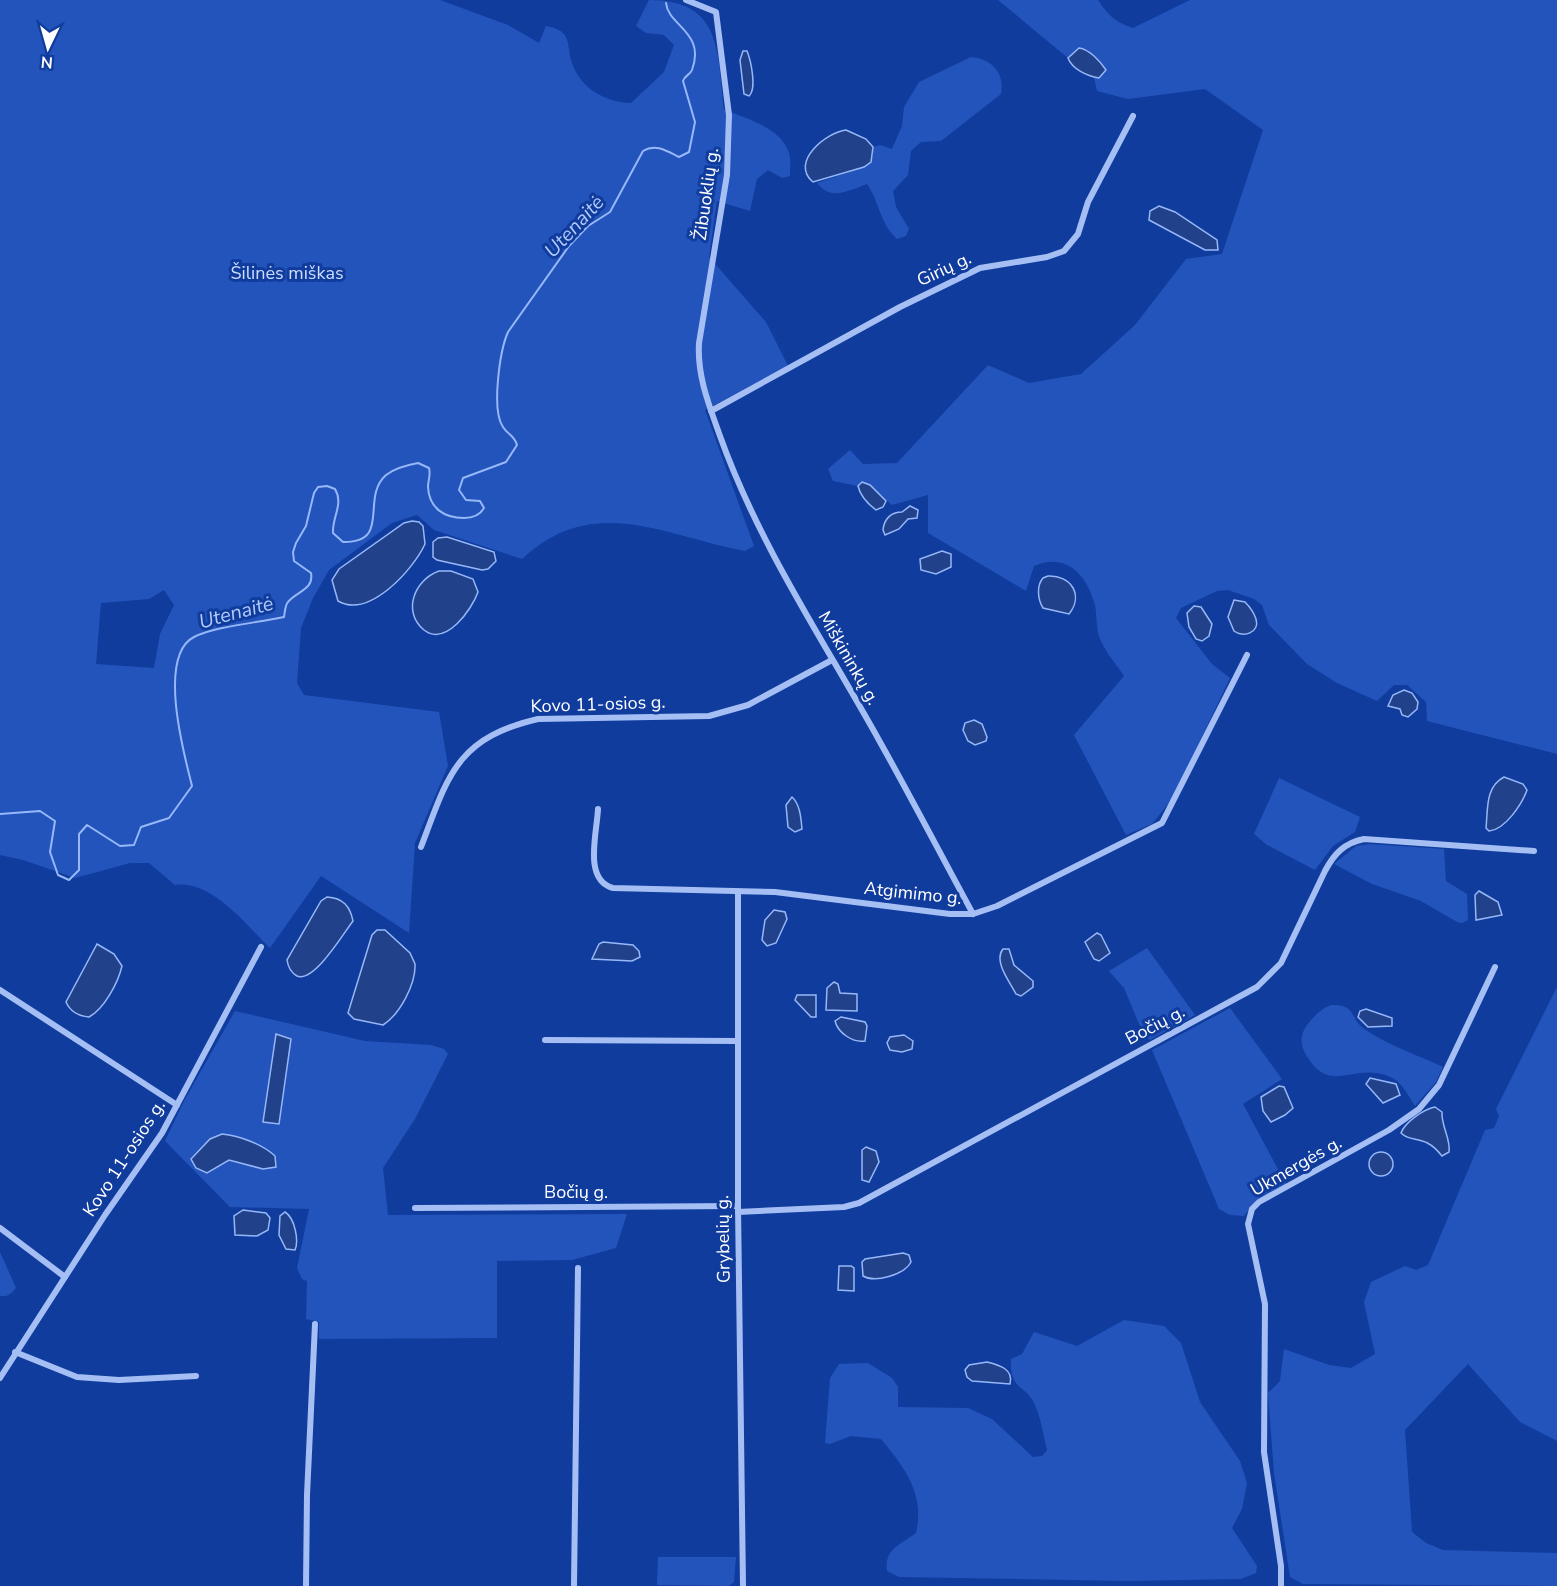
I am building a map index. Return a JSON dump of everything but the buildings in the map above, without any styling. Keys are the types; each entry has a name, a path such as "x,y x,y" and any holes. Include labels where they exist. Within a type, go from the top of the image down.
{"street":[{"name":"Žibuoklių g.","path":"686,0 716,12 729,115 727,175 698,363 711,411"},
{"name":"Girių g.","path":"711,411 900,307 980,268 1047,257 1065,251 1078,234 1088,202 1133,116"},
{"name":"Miškininkų g.","path":"711,411 748,507 832,660 880,741 973,914"},
{"name":"Atgimimo g.","path":"598,809 594,869 604,886 775,892 950,914 973,914 997,906 1161,823 1247,655"},
{"name":"Kovo 11-osios g.","path":"421,847 450,773 475,745 503,730 538,719 709,716 748,705 832,660"},
{"name":"Bočių g.","path":"415,1208 738,1209 844,1207 860,1203 1257,987 1281,963 1331,859 1339,850 1355,841 1364,839 1534,852"},
{"name":"Grybelių g.","path":"738,892 736,1041 743,1586"},
{"name":"Kovo 11-osios g.","path":"0,1378 15,1352 162,1133 261,947"},
{"name":"Ukmergės g.","path":"1281,1586 1281,1566 1264,1452 1266,1304 1259,1267 1249,1235 1249,1215 1259,1202 1389,1130 1419,1108 1439,1085 1494,967"},
{"path":"0,990 177,1105"},
{"path":"545,1040 736,1041"},
{"path":"0,1228 65,1277"},
{"path":"574,1586 578,1268"},
{"path":"306,1586 307,1495 315,1324"},
{"path":"15,1352 77,1377 119,1380 196,1376"}],"green space":[{"name":"Šilinės miškas","path":"0,0 440,0 508,25 539,43 546,26 560,30 567,39 575,70 586,85 611,100 631,103 664,72 674,45 664,35 646,33 636,26 649,0 673,2 691,9 703,20 712,34 720,68 724,109 771,130 785,144 790,158 790,176 782,178 768,170 757,179 750,211 717,201 709,257 766,322 788,366 705,410 754,546 745,551 658,529 630,524 603,523 576,527 549,539 522,559 434,530 417,515 392,523 329,570 313,598 301,628 297,683 304,695 439,712 448,766 415,843 409,933 321,876 270,948 239,916 215,896 189,885 175,885 149,863 130,863 75,878 23,860 0,855","holes":["164,590 174,605 160,634 154,668 96,664 101,603 149,599"]},
{"path":"998,0 1098,0 1112,17 1133,28 1190,0 1557,0 1557,754 1427,721 1426,702 1407,685 1394,685 1377,701 1337,683 1307,664 1269,625 1262,605 1254,599 1228,590 1217,591 1181,608 1176,618 1212,664 1230,678 1173,798 1152,824 1126,835 1074,735 1124,676 1101,641 1095,603 1084,580 1071,567 1063,563 1044,563 1034,566 1026,591 928,533 928,495 892,505 866,483 858,486 833,481 828,469 850,450 863,464 897,463 988,365 1029,383 1081,374 1135,325 1186,259 1222,254 1263,130 1205,89 1128,99 1097,91 1094,78 1099,78 1103,65 1088,50 1079,48 1068,58"},
{"path":"971,57 985,61 995,68 1001,80 1001,94 941,141 921,142 911,151 908,175 893,191 896,207 909,229 906,236 897,239 891,233 867,184 847,192 834,193 828,192 817,183 864,167 873,156 873,147 880,145 892,149 902,126 904,107 919,82"},
{"path":"1279,778 1360,817 1355,832 1333,846 1315,870 1267,845 1254,834"},
{"path":"1370,844 1444,849 1446,881 1467,894 1468,920 1462,923 1457,922 1421,901 1372,884 1334,864 1356,846"},
{"path":"1147,948 1195,1015 1150,1040 1144,1036 1124,988 1109,971"},
{"path":"1557,987 1557,1441 1520,1422 1468,1364 1405,1430 1412,1532 1426,1543 1443,1550 1557,1553 1557,1586 1303,1584 1290,1577 1274,1473 1268,1393 1280,1381 1284,1349 1329,1365 1351,1368 1375,1354 1364,1302 1371,1282 1405,1266 1416,1270 1428,1265 1485,1130 1494,1128 1499,1116 1496,1109"},
{"path":"1331,1005 1346,1007 1360,1026 1375,1036 1443,1067 1436,1082 1415,1106 1401,1085 1393,1078 1375,1073 1332,1076 1322,1073 1313,1065 1304,1051 1302,1034 1315,1016"},
{"path":"1230,1008 1282,1079 1243,1104 1286,1184 1256,1201 1244,1216 1230,1215 1219,1209 1152,1050"},
{"path":"235,1011 365,1041 431,1045 444,1049 448,1054 415,1119 383,1168 388,1215 627,1214 616,1248 572,1260 497,1261 497,1338 319,1339 319,1322 306,1319 307,1281 302,1279 297,1268 309,1209 230,1207 165,1141 185,1099"},
{"path":"0,1252 16,1288 5,1296 0,1296"},
{"path":"1124,1320 1164,1326 1181,1343 1200,1402 1240,1461 1247,1483 1242,1509 1232,1528 1257,1566 1256,1573 1241,1579 1127,1581 899,1577 887,1571 888,1557 894,1548 916,1533 918,1506 905,1471 881,1439 851,1436 830,1444 825,1443 830,1378 839,1364 868,1363 892,1378 898,1387 898,1407 968,1408 992,1419 1033,1457 1042,1456 1047,1450 1038,1414 1030,1397 1012,1376 1011,1359 1022,1354 1034,1332 1077,1346"},
{"path":"658,1557 736,1557 734,1582 729,1586 657,1585"}],"shaded area":[{"path":"1079,48 1090,53 1106,70 1099,78 1080,71 1070,62 1068,58"},
{"path":"743,51 747,51 752,75 753,87 749,96 744,94 740,60"},
{"path":"846,130 866,139 873,147 871,162 864,167 813,182 805,166 813,149 829,136"},
{"path":"1159,206 1175,212 1217,240 1218,250 1205,250 1149,220 1150,211"},
{"path":"862,482 870,485 886,501 883,507 876,510 870,505 858,486"},
{"path":"910,506 918,510 917,518 908,519 899,529 885,535 883,530 889,517"},
{"path":"419,522 423,526 425,544 400,578 376,598 363,603 350,605 338,601 332,580 339,569 404,523"},
{"path":"447,537 494,552 496,561 488,569 482,570 437,560 433,557 433,542 438,538"},
{"path":"942,551 951,554 951,567 936,574 921,570 920,559"},
{"path":"439,571 451,571 473,579 478,592 470,608 457,624 441,634 432,634 417,623 412,606 417,589 423,581"},
{"path":"1048,576 1063,579 1073,588 1075,600 1069,614 1043,608 1039,589 1043,578"},
{"path":"1234,600 1245,602 1254,614 1257,624 1250,633 1242,634 1234,631 1228,617"},
{"path":"1194,606 1201,607 1212,624 1209,636 1202,641 1196,639 1189,627 1187,613"},
{"path":"1404,690 1412,693 1418,702 1417,709 1408,717 1402,715 1400,709 1388,706 1393,695"},
{"path":"974,720 982,724 987,737 986,741 975,745 968,741 963,730 965,723"},
{"path":"1504,777 1523,784 1527,790 1517,809 1507,821 1495,830 1489,831 1486,828 1490,793 1498,781"},
{"path":"792,797 801,816 802,829 795,832 788,827 786,805"},
{"path":"1479,891 1498,902 1502,915 1476,920 1475,895"},
{"path":"327,897 345,904 353,921 320,965 304,976 297,976 290,969 287,960 321,901"},
{"path":"774,910 785,912 787,919 776,943 767,946 762,940 765,920"},
{"path":"377,930 385,930 410,953 415,964 413,980 406,998 395,1014 383,1025 354,1019 348,1013 372,935"},
{"path":"1097,933 1101,935 1110,953 1099,961 1094,959 1085,942"},
{"path":"603,942 633,945 639,951 640,957 632,961 592,959 599,944"},
{"path":"97,944 114,954 122,966 110,995 100,1008 89,1017 81,1016 66,1002"},
{"path":"1003,949 1009,949 1014,965 1033,981 1033,987 1021,996 1016,994 1001,965 1000,954"},
{"path":"834,982 838,984 840,993 857,994 857,1011 826,1010 827,988"},
{"path":"797,995 816,995 816,1017 811,1017 795,1000"},
{"path":"1366,1009 1392,1018 1392,1026 1368,1027 1358,1017 1360,1011"},
{"path":"841,1017 865,1022 867,1026 865,1041 851,1039 843,1033 835,1021"},
{"path":"276,1034 291,1039 279,1124 263,1122"},
{"path":"904,1035 913,1041 912,1049 902,1052 890,1050 887,1043 890,1037"},
{"path":"1370,1078 1396,1084 1400,1095 1383,1103 1366,1084"},
{"path":"1279,1086 1284,1087 1293,1108 1271,1122 1263,1111 1261,1097"},
{"path":"1435,1107 1442,1112 1449,1142 1449,1152 1442,1156 1430,1144 1401,1133 1415,1117"},
{"path":"222,1134 243,1139 264,1148 275,1156 276,1167 263,1169 229,1160 207,1173 196,1168 191,1159 210,1139"},
{"path":"866,1147 876,1151 879,1162 869,1182 862,1180 862,1150"},
{"path":"1381,1152 1389,1156 1393,1164 1389,1172 1381,1176 1373,1172 1369,1164 1373,1156"},
{"path":"243,1210 266,1213 270,1218 268,1230 257,1236 235,1235 234,1216"},
{"path":"285,1212 291,1219 295,1230 297,1241 295,1250 286,1249 279,1235 280,1216"},
{"path":"903,1253 909,1255 911,1262 902,1271 889,1277 875,1279 863,1276 862,1262 865,1259"},
{"path":"839,1266 854,1268 854,1291 838,1290"},
{"path":"987,1362 1001,1366 1008,1371 1010,1384 972,1381 967,1377 965,1370 969,1365"}],"waterway":[{"name":"Utenaitė","path":"0,814 40,811 55,821 50,852 58,875 69,880 79,870 79,834 87,825 120,846 134,845 141,827 169,818 192,786 176,707 177,664 183,648 194,637 203,633 284,617 287,603 310,583 311,573 294,561 293,552 306,526 314,493 318,487 327,486 335,489 338,505 333,533 343,542 358,540 367,535 371,527 375,495 386,475 418,463 429,468 428,487 431,501 444,514 467,518 476,516 484,508 480,501 466,500 459,490 463,478 506,462 517,445 503,427 499,419 498,408 498,380 508,332 569,246 588,226 610,212 643,151 657,148 679,157 689,152 695,122 683,81 692,70 695,57 694,47 685,31 668,11 666,3"}]}
